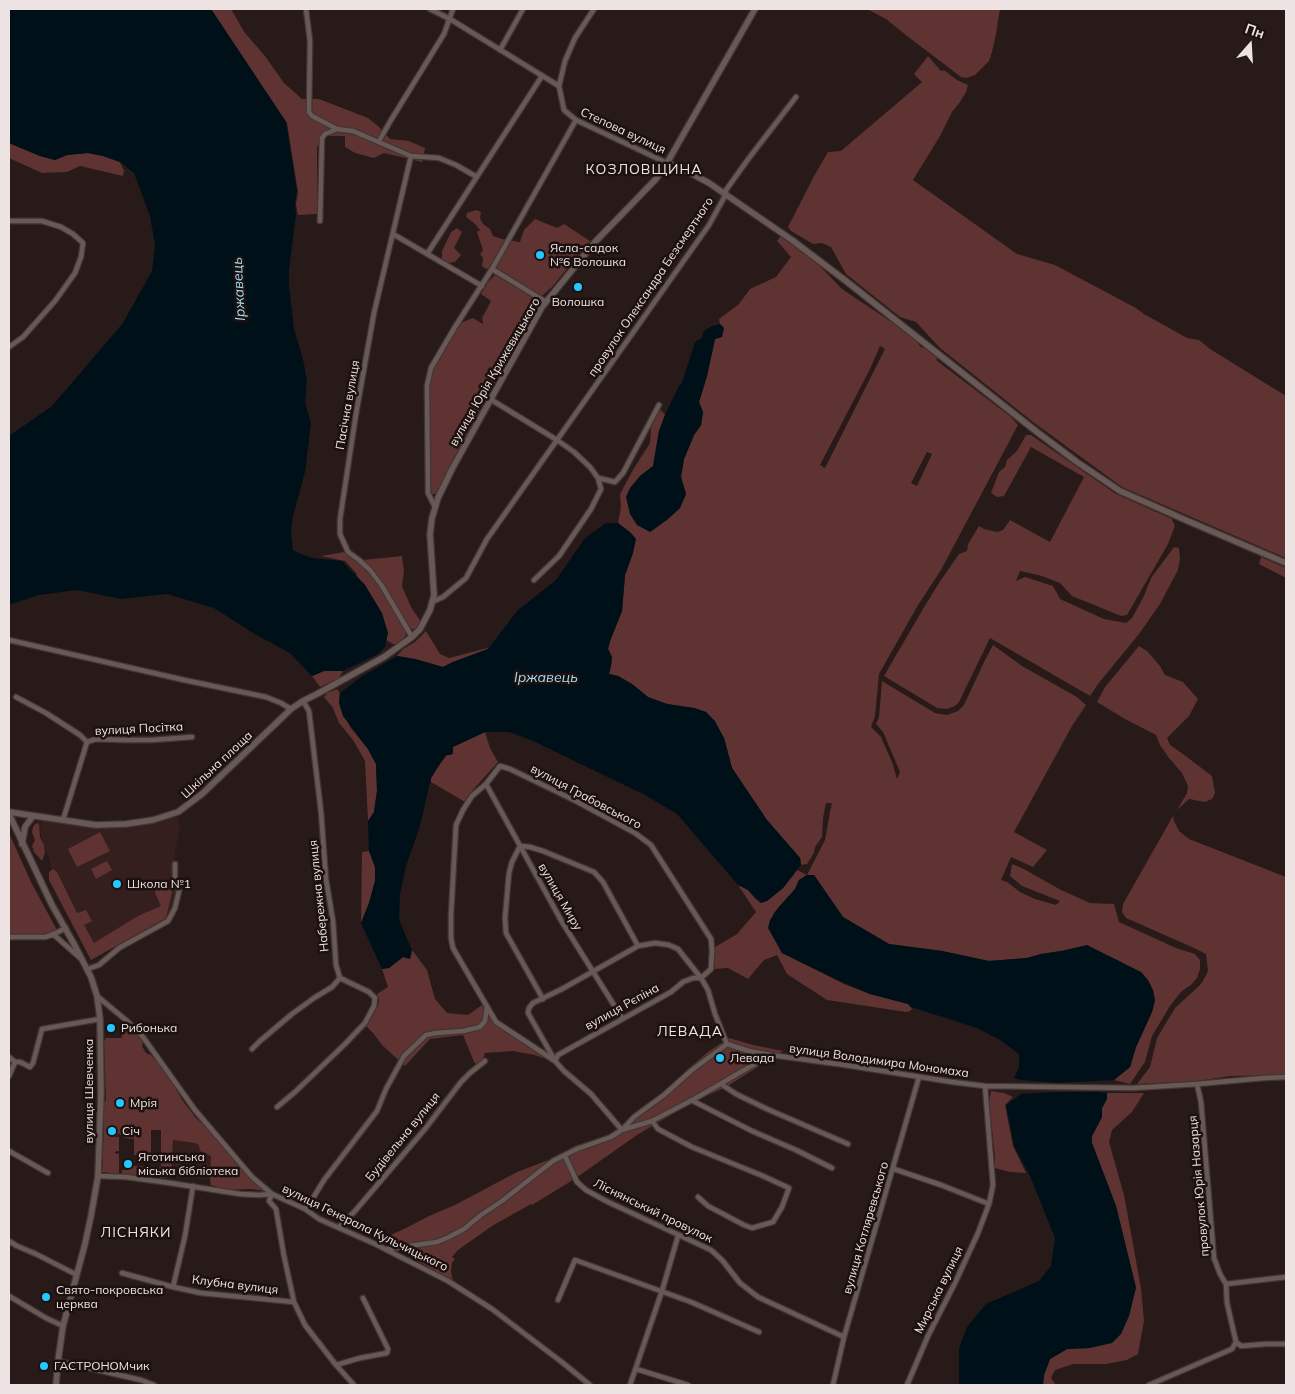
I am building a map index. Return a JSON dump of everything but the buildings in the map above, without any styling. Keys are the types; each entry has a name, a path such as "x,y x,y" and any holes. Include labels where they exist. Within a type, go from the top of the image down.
{"street":[{"path":"306,9 310,41 309,112 315,119 337,129 353,131 412,156 439,158 456,165 476,177"},
{"path":"430,9 450,19 558,86 565,61 575,38 594,9"},
{"path":"379,142 444,34 454,9"},
{"path":"500,50 523,9"},
{"name":"вулиця Юрія Крижевицького","path":"412,637 423,625 430,610 434,594 430,534 435,507 452,470 490,399 546,302 595,242 656,179 667,163 755,9"},
{"path":"426,254 542,76"},
{"name":"Степова вулиця","path":"558,86 564,110 576,120 667,163"},
{"name":"провулок Олександра Безсмертного","path":"432,602 443,597 466,578 487,539 708,225 726,194 726,190 796,97"},
{"name":"вулиця Юрія Крижевицького","path":"435,507 428,493 427,386 432,368 455,327 492,269 576,120"},
{"path":"320,221 322,138 324,134 337,129"},
{"name":"Пасічна вулиця","path":"412,156 374,313 340,518 340,534 348,552 370,570 382,586 412,637"},
{"path":"667,163 709,183 820,260 1037,432 1120,491 1286,563"},
{"path":"9,221 42,221 61,227 83,243 81,257 75,273 56,301 23,337 9,347"},
{"path":"393,234 482,286"},
{"path":"492,269 546,302"},
{"path":"490,399 574,452 590,467 598,478 601,488 591,509 558,556 534,580"},
{"path":"598,478 615,482 623,473 659,405"},
{"name":"Шкільна площа","path":"9,813 96,825 126,824 153,820 178,812 202,794 291,709 384,657 412,637"},
{"path":"9,640 266,697 291,709"},
{"name":"вулиця Посітка","path":"16,697 46,713 80,735 87,742"},
{"name":"Набережна вулиця","path":"303,701 309,711 321,812 326,879 333,921 336,965 340,978"},
{"name":"вулиця Посітка","path":"87,742 96,739 152,740 192,736"},
{"name":"вулиця Посітка","path":"63,820 87,742"},
{"name":"вулиця Грабовського","path":"486,784 500,766 510,769 574,800 651,845 711,939 711,969 701,978"},
{"path":"486,784 472,796 462,810 456,825 451,938 453,948 496,1022 555,1060"},
{"name":"вулиця Миру","path":"486,784 562,922 622,1018"},
{"name":"вулиця Шевченка","path":"9,813 52,905 92,977 100,1019 101,1094 98,1176 91,1216 63,1326 56,1385"},
{"path":"22,844 26,826 33,816"},
{"path":"543,998 506,933 505,918 509,873 520,846 530,846 594,872 603,882 638,946"},
{"path":"88,969 99,965 119,948 168,921 175,908 179,891 175,878 175,864"},
{"path":"9,937 45,937 66,928"},
{"path":"53,934 84,961"},
{"path":"622,1130 591,1094 564,1071 555,1060 528,1013 533,1003 562,989 638,946 655,943 678,949 701,978 708,990 727,1044"},
{"path":"252,1049 292,1014 332,987 340,978 369,992 375,998 374,1006 365,1023 295,1092 277,1107"},
{"name":"вулиця Рєпіна","path":"555,1060 558,1055 671,992 682,982 693,978 701,978"},
{"name":"вулиця Генерала Кульчицького","path":"97,996 143,1037 195,1110 252,1177 272,1194 305,1209 319,1219 386,1249 448,1281 492,1309 590,1385"},
{"path":"305,1209 324,1180 377,1111 386,1088 404,1056 426,1035 480,1027 485,1021 488,1007"},
{"path":"9,1057 15,1062 20,1062 30,1067 33,1063 42,1029 100,1019"},
{"path":"483,1023 496,1022"},
{"name":"вулиця Володимира Мономаха","path":"386,1249 436,1242 464,1229 553,1161 577,1149 612,1137 622,1130 634,1117 727,1044 748,1051 771,1055 985,1086 1133,1088 1286,1077"},
{"name":"вулиця Володимира Мономаха","path":"622,1130 652,1121 771,1055"},
{"name":"Будівельна вулиця","path":"339,1228 425,1129 461,1082 485,1061"},
{"path":"9,1076 15,1062"},
{"name":"вулиця Котляревського","path":"833,1385 844,1337 919,1077"},
{"path":"721,1084 736,1094 767,1109 848,1144"},
{"name":"провулок Юрія Назарця","path":"1198,1084 1214,1258 1226,1284 1227,1303 1236,1342"},
{"name":"Мирська вулиця","path":"907,1385 928,1336 978,1233 989,1204 993,1184 985,1086"},
{"path":"691,1100 832,1168"},
{"path":"652,1121 658,1129 692,1147 789,1188 782,1207 773,1222 752,1228 708,1206 698,1197"},
{"path":"9,1150 48,1173"},
{"name":"Ліснянський провулок","path":"564,1156 577,1182 586,1190 678,1236 711,1250 722,1260 740,1283 758,1296 844,1337"},
{"path":"894,1169 989,1204"},
{"path":"98,1176 126,1177 240,1194 272,1194 270,1201 276,1209 294,1302 304,1325 336,1366 354,1385"},
{"name":"Клубна вулиця","path":"173,1287 194,1186"},
{"path":"630,1385 662,1291 678,1236"},
{"path":"9,1241 76,1275"},
{"path":"558,1300 575,1260 722,1314 759,1332"},
{"name":"Клубна вулиця","path":"122,1273 201,1293 294,1302"},
{"path":"1226,1284 1286,1277"},
{"path":"9,1296 63,1326"},
{"path":"336,1366 360,1358 387,1353 388,1349 363,1298"},
{"path":"1149,1385 1232,1349 1236,1342 1241,1346 1286,1344"},
{"path":"58,1361 154,1385"},
{"path":"636,1369 688,1385"}],"shaded area":[{"path":"211,9 231,9 245,33 265,56 284,83 302,99 319,99 368,118 390,139 409,141 425,148 422,162 384,153 374,158 355,153 345,147 345,136 325,136 317,147 317,214 298,215 296,204 298,192 287,123"},
{"path":"867,9 1000,9 989,61 975,75 966,78 961,77 886,19"},
{"path":"928,56 941,71 944,70 957,80 968,85 966,92 952,112 940,136 913,180 1017,254 1055,265 1136,308 1187,338 1199,340 1210,349 1286,396 1286,558 1122,487 1033,422 940,348 916,322 900,317 846,274 831,247 822,243 813,244 791,231 788,227 828,152 841,151 922,82 914,74"},
{"path":"9,143 55,160 67,155 88,153 103,156 120,162 124,171 123,176 80,166 67,172 42,173 9,158"},
{"name":"Ясла-садок №6 Волошка","path":"476,210 481,212 480,218 483,224 490,229 493,236 502,239 520,242 524,230 535,219 557,228 564,224 590,241 552,287 542,296 496,268 486,269 482,266 483,258 480,254 483,250 477,232 480,230 466,217 467,213"},
{"path":"457,228 462,232 454,248 461,255 455,262 449,263 442,259 442,251 451,232"},
{"path":"781,236 812,258 842,289 896,325 898,324 916,338 922,348 925,346 937,355 938,358 936,360 1011,417 1018,425 941,570 918,605 879,674 875,716 871,727 881,737 897,779 900,772 883,732 876,724 879,717 882,681 935,713 947,715 958,711 964,705 993,645 1022,666 1077,697 1086,705 1072,726 1014,832 1047,850 1033,867 1011,857 1001,880 1035,899 1056,905 1060,901 1022,886 1010,876 1012,864 1090,903 1114,904 1119,922 1176,948 1195,954 1200,960 1197,978 1181,992 1170,1006 1152,1036 1145,1062 1130,1084 1114,1080 1130,1067 1155,1000 1121,962 1104,954 1061,951 1027,958 989,961 942,951 889,944 843,917 814,875 807,875 825,840 832,803 826,803 822,837 815,847 814,853 807,864 801,865 800,858 767,820 732,768 724,738 706,712 694,708 667,704 648,697 632,684 618,676 609,674 612,657 608,649 622,611 625,575 633,553 631,533 618,523 621,507 620,494 650,443 651,428 655,417 661,410 665,415 659,431 653,466 640,476 650,532 680,508 686,494 681,477 684,459 694,435 701,425 703,412 699,402 715,339 724,328 720,324 719,319 739,304 750,289 776,277 791,257 777,241","holes":["880,346 885,349 825,468 820,465","927,452 932,454 917,486 911,483"]},
{"path":"495,275 539,301 518,339 511,345 513,350 452,461 437,494 431,494 428,386 435,365 458,324 473,318 483,324 482,318 491,301 481,294"},
{"path":"1026,435 1031,435 1116,494 1172,519 1175,526 1168,544 1127,615 1121,616 1072,596 1060,583 1042,576 1020,571 1016,581 1025,577 1053,586 1060,599 1104,619 1126,623 1132,618 1151,578 1174,547 1179,548 1178,570 1160,604 1090,696 990,638 959,702 947,709 937,708 884,676 939,583 959,554 967,551 968,544 979,526 997,532 1003,530 1010,520 1050,542 1084,477 1031,447 1004,496 997,497 991,493 999,472 1005,467 1007,460 1017,451"},
{"path":"344,552 370,573 405,629 406,635 397,644 386,640 387,633 365,585 356,576 357,574 345,561 321,556"},
{"path":"402,556 404,571 402,586 411,607 421,622 416,629 409,627 381,580 363,560"},
{"path":"1261,557 1286,568 1286,578 1259,564"},
{"path":"426,631 440,654 449,658 488,649 443,667 397,656"},
{"path":"1139,646 1147,651 1165,675 1183,682 1198,699 1189,716 1167,738 1170,745 1212,776 1215,793 1212,799 1205,802 1189,799 1177,810 1187,793 1188,786 1182,773 1160,745 1156,735 1097,702 1105,687"},
{"path":"324,671 343,671 339,678 320,687 312,676"},
{"path":"337,689 340,693 339,703 350,727 368,749 376,764 377,791 374,812 368,821 365,761 353,740 339,723 333,708 324,697 327,693"},
{"path":"485,732 490,748 498,762 472,791 465,802 431,782 431,778 437,768 453,747"},
{"name":"Школа №1","path":"176,815 180,825 173,865 177,890 173,909 167,916 97,955 53,875 41,837 40,827 42,820 96,828 127,826"},
{"path":"1173,816 1179,831 1189,839 1286,877 1286,1075 1230,1076 1198,1081 1137,1084 1150,1067 1157,1038 1175,1008 1199,986 1208,971 1206,954 1126,918 1122,912 1123,904"},
{"path":"39,823 40,837 45,853 42,861 34,852 32,846 35,840 32,832 33,827"},
{"path":"100,832 110,851 77,867 68,849"},
{"path":"9,833 31,882 58,932 52,935 9,937"},
{"path":"369,851 375,867 375,881 361,923 362,852"},
{"path":"107,861 112,870 96,879 91,869"},
{"path":"53,869 57,872 77,913 86,910 92,921 84,925 94,943 138,916 161,906 155,893 157,889 169,886 173,888 166,918 91,960 49,880 49,872"},
{"path":"797,870 807,875 799,880 795,889 773,914 782,953 844,984 870,994 908,1004 912,1009 910,1011 906,1012 827,1000 787,974 777,955 764,960 748,979 728,968 714,969 715,947 737,934 756,912 738,885 748,890 756,899 767,901 783,888"},
{"path":"412,950 427,970 435,999 447,1013 468,1015 482,1005 497,1021 526,1038 554,1059 554,1062 535,1055 513,1051 485,1053 483,1060 476,1064 463,1035 430,1039 405,1066 383,1046 367,1027 367,1023 378,1006 377,994 388,987 382,969 389,968 403,957 410,958"},
{"path":"124,1026 132,1028 143,1040 142,1046 146,1053 151,1055 166,1072 183,1101 196,1118 250,1178 266,1191 251,1189 225,1190 211,1185 211,1156 200,1151 199,1145 195,1143 173,1140 171,1177 141,1176 139,1178 133,1175 122,1174 122,1170 127,1170 128,1166 161,1167 161,1130 151,1130 151,1155 134,1155 134,1139 124,1138 120,1133 114,1137 119,1137 119,1151 114,1153 119,1154 119,1174 102,1172 104,1102 106,1100 104,1041 106,1038 122,1038 121,1029"},
{"path":"729,1038 783,1051 726,1087 691,1103 637,1135 573,1180 492,1226 458,1250 452,1257 455,1259 451,1270 454,1280 400,1251 378,1236 384,1238 455,1205 517,1172 559,1156 574,1146 609,1135 650,1104 708,1052"},
{"path":"991,1091 1013,1097 1005,1105 1013,1146 1026,1173 1010,1172 995,1168 989,1103"},
{"path":"1107,1093 1144,1093 1132,1112 1112,1130 1109,1142 1124,1195 1141,1288 1144,1321 1138,1354 1127,1360 1106,1364 1073,1364 1055,1370 1051,1378 1056,1385 1043,1385 1044,1375 1050,1359 1067,1349 1090,1348 1136,1288 1116,1206 1092,1143 1092,1136 1102,1117 1102,1108 1107,1099"},
{"path":"173,1140 212,1144 210,1179 171,1177"}],"water":[{"path":"9,9 211,9 286,122 297,191 289,286 294,329 307,381 305,403 311,423 305,472 293,516 291,533 293,550 312,558 342,561 365,585 382,613 388,633 385,647 378,654 343,671 324,671 312,676 290,653 253,633 214,608 167,594 121,599 77,590 39,595 9,605 9,436 52,406 123,323 152,271 155,245 150,216 134,173 120,162 88,153 67,155 55,160 9,143"},
{"path":"720,324 724,328 722,337 715,339 699,402 703,412 701,425 694,435 684,459 681,477 686,494 680,508 650,532 637,525 630,514 626,497 630,488 640,476 653,466 659,431 665,415 682,383 695,342 702,338 703,332 712,326"},
{"name":"Іржавець","path":"606,523 618,523 636,539 625,575 622,611 608,649 612,657 609,674 618,676 632,684 648,697 667,704 694,708 706,712 715,721 724,738 732,768 767,820 800,858 801,865 783,888 767,901 761,903 748,890 738,885 677,814 645,795 531,740 509,732 485,732 453,747 453,753 445,756 431,778 420,826 406,866 400,894 399,920 412,950 410,959 403,957 389,968 382,969 361,923 375,881 375,867 369,851 368,821 374,812 377,791 376,764 368,749 343,716 339,703 340,693 361,677 397,656 443,667 488,649 517,611 556,580 585,538"},
{"path":"807,875 814,875 843,917 889,944 942,951 989,961 1027,958 1087,945 1141,972 1153,990 1155,1000 1130,1067 1114,1080 1058,1083 1014,1078 1019,1067 1019,1054 1000,1040 977,1028 911,1007 908,1004 870,994 782,953 768,928 770,920 795,889 799,880"},
{"path":"1053,1092 1107,1093 1107,1099 1102,1108 1102,1117 1092,1136 1092,1143 1116,1206 1136,1288 1129,1316 1121,1334 1112,1343 1090,1348 1067,1349 1050,1359 1044,1375 1043,1385 959,1385 959,1348 967,1327 986,1304 1039,1281 1051,1266 1055,1238 1030,1176 1014,1146 1006,1105 1021,1094"}],"place":[{"name":"Ясла-садок №6 Волошка","path":"540,255"},
{"name":"Волошка","path":"578,287"},
{"name":"Школа №1","path":"117,884"},
{"name":"Рибонька","path":"111,1028"},
{"name":"Левада","path":"720,1058"},
{"name":"Мрія","path":"120,1103"},
{"name":"Січ","path":"112,1131"},
{"name":"Яготинська міська бібліотека","path":"128,1164"},
{"name":"Свято-покровська церква","path":"46,1297"},
{"name":"ГАСТРОНОМчик","path":"44,1366"}],"district":[{"name":"КОЗЛОВЩИНА","path":"644,170"},
{"name":"ЛЕВАДА","path":"690,1032"},
{"name":"ЛІСНЯКИ","path":"136,1233"}]}
